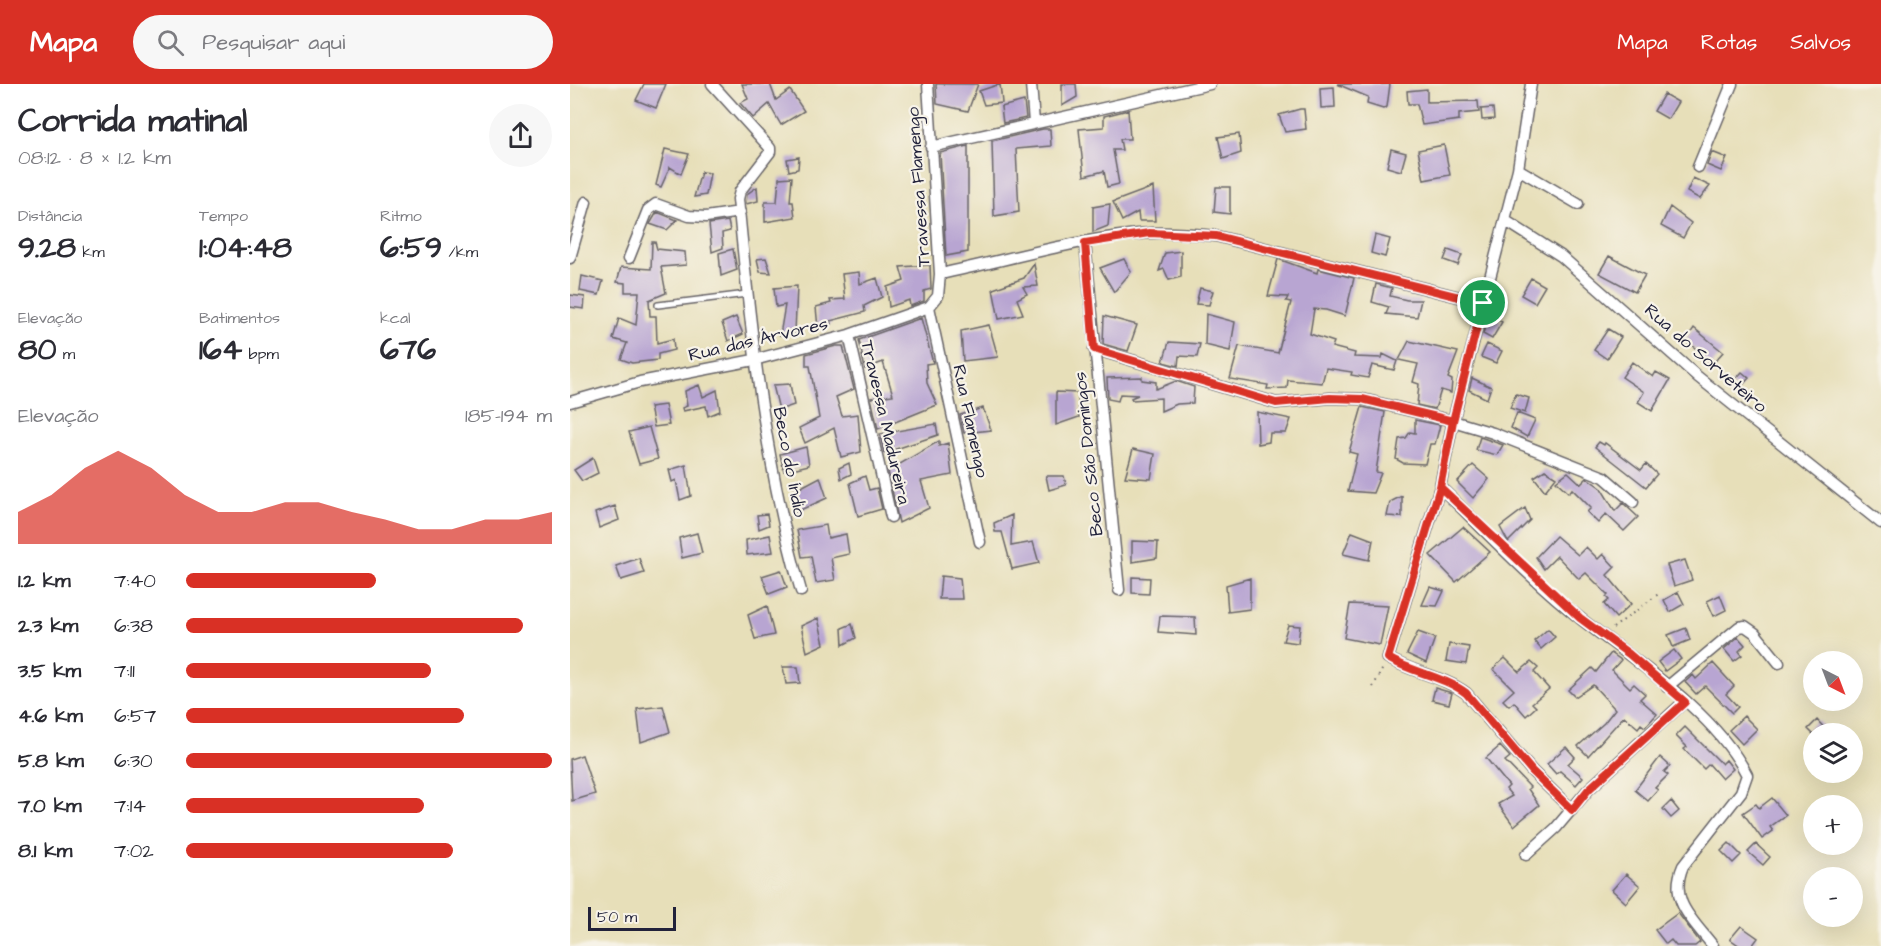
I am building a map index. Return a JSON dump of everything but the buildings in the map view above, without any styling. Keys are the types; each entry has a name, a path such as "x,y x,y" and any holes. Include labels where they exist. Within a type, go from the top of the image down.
{"street":[{"name":"Beco do Índio","path":"712,84 770,147 770,152 762,165 740,191 740,212 754,360 801,591"},
{"name":"Travessa Flamengo","path":"928,84 940,274 936,300 929,307"},
{"path":"1031,84 1034,123"},
{"path":"931,147 1210,84"},
{"path":"1531,84 1518,169 1453,421 1440,487 1388,658 1458,687 1466,693 1532,771 1572,810"},
{"path":"1698,167 1732,84"},
{"path":"1518,169 1578,204"},
{"path":"570,258 586,202"},
{"path":"629,258 648,210 656,204 689,216 706,217 740,212"},
{"name":"Rua do Sorveteiro","path":"1506,221 1562,256 1713,389 1881,523"},
{"path":"940,274 1085,243 1149,233 1216,236 1483,303"},
{"name":"Beco São Domingos","path":"1085,243 1119,590"},
{"name":"Rua das Árvores","path":"570,402 640,382 754,360 849,335 929,307"},
{"name":"Rua Flamengo","path":"929,307 980,542"},
{"name":"Travessa Madureira","path":"849,335 891,517"},
{"path":"1094,349 1276,403 1330,398 1362,399 1453,421 1493,433 1604,477 1633,501"},
{"path":"1440,487 1556,596 1685,702 1733,749 1747,775 1741,792 1683,866 1678,878 1678,896 1713,946"},
{"path":"1667,687 1739,627 1745,626 1755,633 1779,663"},
{"path":"1526,855 1556,828 1588,790 1685,702"}],"lane":[{"path":"658,305 748,294"}],"path":[{"path":"1602,633 1615,627 1661,592"},
{"path":"1373,687 1388,658"}],"route":[{"path":"1483,303 1216,236 1169,232 1149,233 1085,243 1094,349 1276,403 1330,398 1362,399 1453,421 1440,487 1580,618 1629,654 1685,702 1588,790 1572,810 1532,771 1466,693 1458,687 1388,658 1440,487 1453,421 1483,303"}]}
